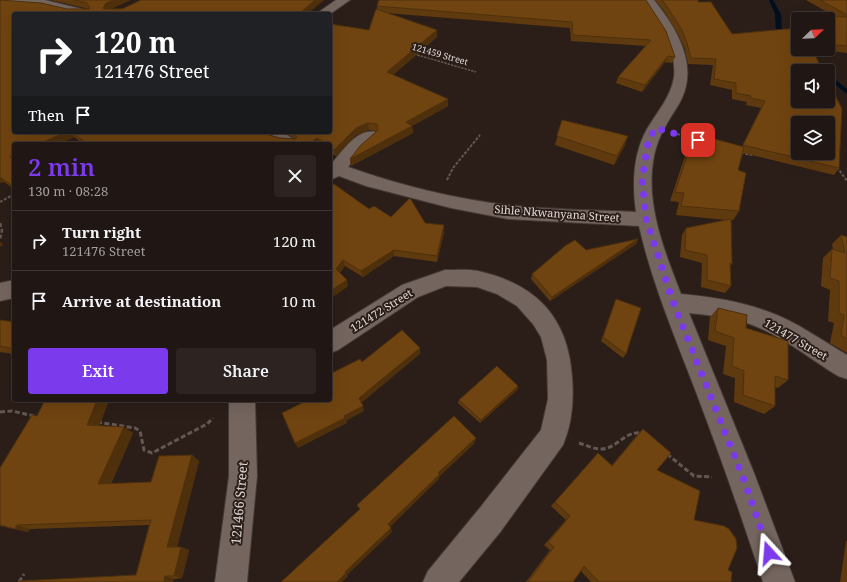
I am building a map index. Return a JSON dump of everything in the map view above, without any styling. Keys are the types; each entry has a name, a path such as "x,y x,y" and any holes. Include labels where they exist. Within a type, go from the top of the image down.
{"street":[{"path":"2,0 32,1 78,12"},
{"path":"325,12 344,0"},
{"path":"648,0 664,21 674,43 681,77 677,92 648,142 642,180 646,219 673,302 744,480 780,582"},
{"path":"272,134 286,142"},
{"path":"332,170 354,148 370,136"},
{"name":"Sihle Nkwanyana Street","path":"332,170 438,199 508,212 646,219"},
{"name":"121472 Street","path":"332,342 370,315 410,291 445,278 477,279 505,288 525,300 541,317 552,334 559,360 561,398 553,436"},
{"path":"0,292 12,289"},
{"name":"121477 Street","path":"673,302 730,310 759,317 847,368"},
{"name":"121466 Street","path":"230,582 243,476 242,402"},
{"path":"439,582 490,520 553,436"}],"path":[{"name":"121459 Street","path":"411,53 476,72"},
{"path":"655,128 705,142"},
{"path":"438,199 454,168 480,135"},
{"path":"734,150 749,155 760,153"},
{"path":"835,165 847,180"},
{"path":"0,202 12,195"},
{"path":"0,223 2,230 0,240"},
{"path":"0,412 12,411 38,417"},
{"path":"94,422 135,428 140,431 144,450 152,453 207,424 218,414"},
{"path":"553,436 602,450 633,433 638,432 643,434"},
{"path":"666,452 694,476 744,480"},
{"path":"19,582 24,574"}],"building":[{"path":"0,0 41,3 67,9 89,9 90,8 87,3 74,0 114,0 106,3 103,8 122,9 141,0 315,0 301,12 12,12 12,134 62,134 44,142 12,142 12,156 10,157 12,158 12,186 0,177"},
{"path":"379,0 646,0 666,31 675,57 668,56 645,85 618,77 651,40 573,35 572,22 377,6"},
{"path":"662,0 698,0 698,2 711,2 732,34 791,29 791,56 816,56 820,64 791,64 791,108 835,108 835,95 842,109 839,168 806,160 835,160 835,116 791,116 791,156 743,145 765,101 736,93 736,83 714,79 716,59 691,58 682,30"},
{"path":"820,0 847,0 847,15"},
{"path":"376,9 437,30 387,72 448,99 406,122 412,126 350,159 360,146 378,130 377,124 368,123 356,128 334,150 332,148 332,142 323,142 317,138 312,142 85,142 74,134 266,134 280,138 295,139 297,137 295,134 332,134 332,24 369,30"},
{"path":"835,17 847,17 847,46 836,45"},
{"path":"562,120 628,136 617,156 557,136"},
{"path":"700,135 744,147 738,170 746,173 739,211 681,206 684,193 675,192 692,141 697,142"},
{"path":"334,184 369,209 374,206 391,217 410,198 425,223 444,225 437,256 394,250 361,271 343,260 336,269 347,280 332,290 332,185"},
{"path":"731,219 731,286 707,280 707,255 685,250 686,228"},
{"path":"841,235 847,237 847,339 841,335 844,315 839,313 839,281 830,278 832,249 845,253"},
{"path":"638,239 552,297 532,274 565,246 575,240 586,250"},
{"path":"616,299 641,308 626,354 603,337"},
{"path":"718,308 747,315 746,328 788,341 788,380 775,376 775,406 743,395 744,371 732,366 734,338 715,331"},
{"path":"0,320 12,322 12,349 0,346"},
{"path":"402,330 420,348 359,398 363,406 344,416 345,418 295,443 282,413 304,402 332,402 332,373 360,359 362,362"},
{"path":"497,366 518,386 481,420 459,400"},
{"path":"44,402 96,402 87,425 124,427 98,484 151,482 159,456 192,455 167,547 181,547 174,576 165,576 164,582 19,582 136,575 151,520 17,525 15,529 0,525 0,468 32,415 37,416"},
{"path":"454,416 476,438 438,473 440,474 388,524 391,528 345,572 346,573 337,582 281,582 360,509 357,505"},
{"path":"643,429 671,453 657,470 700,491 694,520 724,526 729,529 736,539 737,548 728,570 732,572 731,582 599,582 584,566 573,582 528,582 554,547 548,542 570,516 555,502 598,453 612,466"}],"waterway":[{"path":"771,0 778,14 779,34 784,38"},
{"path":"835,82 847,92"}],"route":[{"path":"698,140 655,128 648,142 642,180 646,219 673,302 744,480 769,553"}]}
